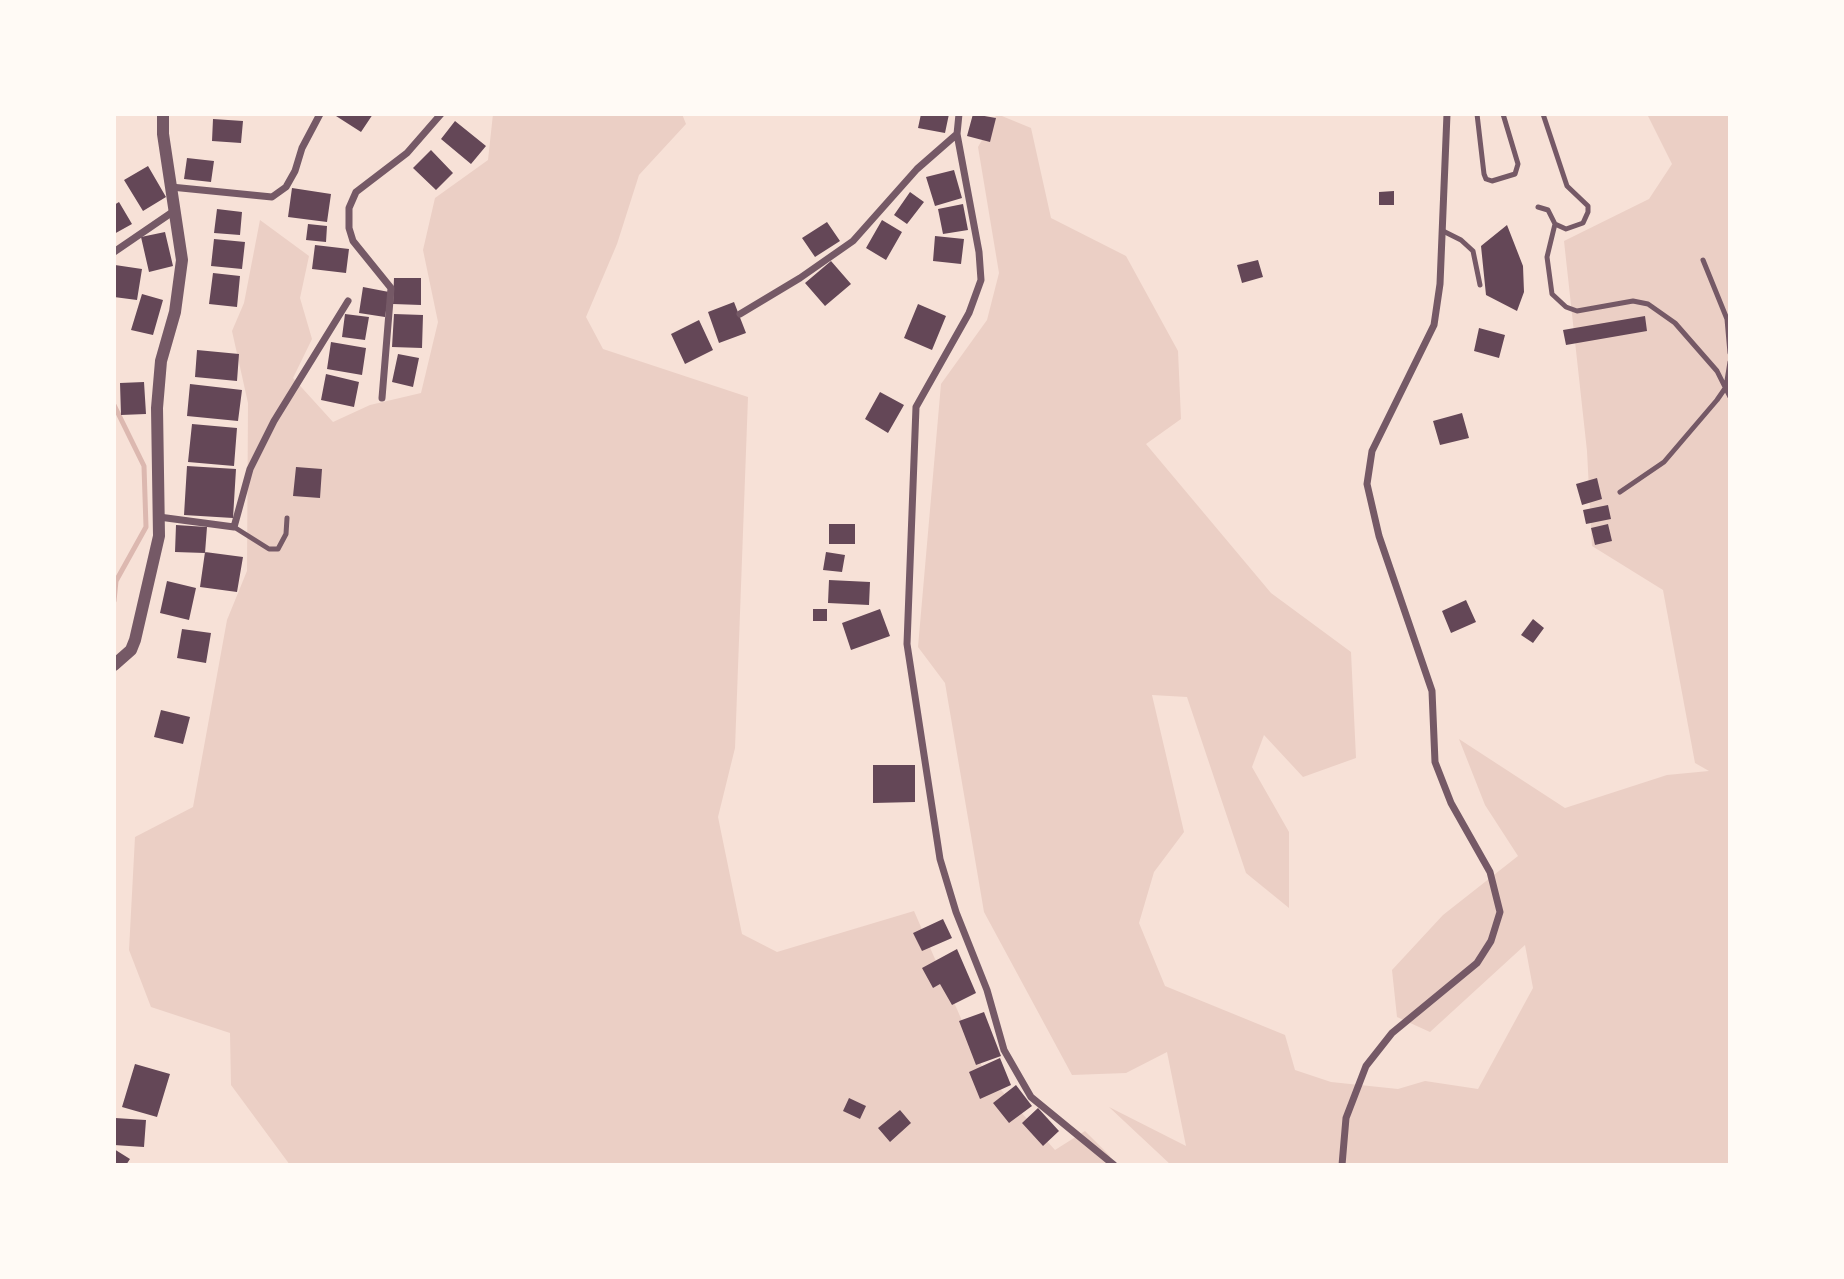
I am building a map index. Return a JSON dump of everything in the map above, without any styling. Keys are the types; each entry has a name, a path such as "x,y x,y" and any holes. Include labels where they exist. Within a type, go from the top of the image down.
{"street":[{"path":"114,665 131,650 135,640 159,536 157,408 161,361 175,312 182,260 170,187 163,114"},
{"path":"170,187 272,197 286,187 320,114"},
{"path":"382,398 391,288 353,241 349,228 349,208 356,192 407,153 441,114"},
{"path":"959,114 957,134 979,252 981,280 969,313 916,407 907,644 940,859 956,912 987,990 1004,1050 1031,1097 1114,1165"},
{"path":"1342,1165 1346,1118 1366,1066 1392,1033 1477,963 1491,941 1500,912 1490,872 1451,803 1434,762 1432,691 1379,536 1367,484 1372,451 1434,325 1443,231 1447,114"},
{"path":"740,314 800,278 853,241 917,169 957,134"},
{"path":"116,250 175,211"},
{"path":"159,517 234,527 250,469 274,421 348,301"}],"lane":[{"path":"1477,114 1484,174 1486,179 1492,181 1515,174 1518,164 1503,114"},
{"path":"1538,207 1548,210 1555,224 1566,229 1578,227 1586,218 1588,206 1567,186 1544,114"},
{"path":"1555,224 1547,257 1552,295 1577,311 1633,301 1648,304 1675,323 1717,371 1730,397"},
{"path":"1443,231 1461,240 1473,251 1480,285"},
{"path":"1703,260 1727,319 1730,354"},
{"path":"1620,492 1664,463 1726,387 1730,362"},
{"path":"234,527 269,549 278,548 286,534 287,518"}],"shaded area":[{"path":"493,114 682,114 686,124 639,175 617,244 586,317 603,349 748,397 735,748 718,817 742,934 777,952 914,911 984,1071 1055,1150 1085,1131 1110,1156 1108,1165 290,1165 231,1085 230,1033 151,1007 129,950 135,837 193,807 227,620 247,571 248,403 232,331 244,303 260,220 309,256 300,298 312,339 293,378 333,422 370,405 421,393 438,322 423,250 435,198 488,160"},
{"path":"997,114 1031,128 1051,218 1126,256 1178,351 1181,419 1146,444 1271,593 1351,652 1356,758 1303,777 1264,735 1252,767 1289,832 1289,908 1246,873 1187,697 1152,695 1184,832 1154,872 1139,923 1165,986 1285,1035 1295,1070 1331,1082 1398,1089 1425,1081 1478,1089 1533,988 1525,945 1430,1032 1397,1017 1392,970 1443,915 1518,856 1485,805 1459,739 1565,808 1667,775 1709,771 1695,763 1663,590 1592,546 1587,451 1564,241 1649,199 1672,164 1647,114 1730,114 1730,1165 1171,1165 1109,1107 1186,1146 1167,1052 1126,1073 1072,1075 984,912 945,683 918,647 941,384 987,320 999,273 978,147"}],"building":[{"path":"373,114 361,132 336,116"},
{"path":"921,114 949,114 945,133 918,128"},
{"path":"973,114 996,118 990,142 967,136"},
{"path":"213,119 243,121 241,143 212,141"},
{"path":"455,121 486,146 471,164 441,139"},
{"path":"431,150 453,173 436,190 413,168"},
{"path":"187,158 214,161 211,182 184,179"},
{"path":"148,166 166,197 143,211 124,180"},
{"path":"954,170 962,198 935,206 926,177"},
{"path":"292,188 331,194 327,222 288,217"},
{"path":"1394,191 1394,205 1379,205 1379,192"},
{"path":"910,192 924,202 907,224 894,215"},
{"path":"119,202 132,224 114,234 114,205"},
{"path":"963,204 968,230 943,234 938,209"},
{"path":"217,209 242,212 240,235 214,233"},
{"path":"882,220 902,232 886,260 866,248"},
{"path":"827,222 840,241 815,257 802,238"},
{"path":"308,224 327,226 326,242 306,240"},
{"path":"1507,225 1523,266 1524,292 1517,311 1486,295 1481,246"},
{"path":"165,232 173,266 149,272 141,237"},
{"path":"935,236 964,239 961,264 933,261"},
{"path":"214,239 245,242 242,269 211,266"},
{"path":"315,245 349,249 346,273 312,269"},
{"path":"1258,260 1263,277 1242,283 1237,265"},
{"path":"831,261 851,284 825,306 805,283"},
{"path":"115,265 142,269 137,300 114,297"},
{"path":"213,273 240,276 237,307 209,304"},
{"path":"394,278 421,278 421,305 393,304"},
{"path":"363,287 389,292 385,317 359,313"},
{"path":"142,294 163,300 153,335 131,330"},
{"path":"734,302 746,333 719,343 708,312"},
{"path":"918,304 946,316 932,350 904,338"},
{"path":"345,314 369,317 365,340 342,337"},
{"path":"394,314 423,315 422,348 392,347"},
{"path":"1645,316 1647,331 1566,345 1563,330"},
{"path":"699,320 713,350 685,364 671,334"},
{"path":"1479,328 1505,335 1499,358 1474,351"},
{"path":"331,342 366,348 362,375 327,369"},
{"path":"197,350 239,354 237,381 195,377"},
{"path":"398,354 419,358 413,387 392,382"},
{"path":"326,374 359,382 354,407 321,400"},
{"path":"144,382 146,414 121,415 120,383"},
{"path":"190,384 242,390 238,421 187,416"},
{"path":"880,392 904,405 888,433 865,419"},
{"path":"1462,413 1469,438 1440,445 1433,421"},
{"path":"192,424 237,428 234,466 188,462"},
{"path":"187,466 236,469 233,518 184,515"},
{"path":"296,467 322,469 320,498 293,496"},
{"path":"1597,478 1602,499 1582,505 1576,484"},
{"path":"1608,505 1611,519 1586,524 1583,510"},
{"path":"829,524 855,524 855,544 829,544"},
{"path":"1608,524 1612,541 1595,545 1591,528"},
{"path":"176,525 207,527 205,553 175,552"},
{"path":"205,552 243,557 237,592 200,587"},
{"path":"826,552 845,555 842,572 823,570"},
{"path":"829,580 870,582 869,605 828,603"},
{"path":"167,581 196,588 189,620 160,613"},
{"path":"1466,600 1476,622 1451,633 1442,611"},
{"path":"813,609 827,609 827,621 813,621"},
{"path":"880,609 890,636 851,650 842,623"},
{"path":"1533,619 1544,628 1533,643 1521,635"},
{"path":"182,629 211,633 206,663 177,658"},
{"path":"161,710 190,717 183,744 154,737"},
{"path":"873,765 915,765 915,802 873,803"},
{"path":"943,919 952,938 922,951 913,933"},
{"path":"957,949 976,993 952,1005 940,984 933,988 922,968"},
{"path":"984,1012 1001,1056 976,1065 959,1021"},
{"path":"1000,1058 1011,1085 980,1099 969,1072"},
{"path":"135,1064 170,1074 157,1117 122,1107"},
{"path":"1016,1085 1032,1106 1009,1123 993,1103"},
{"path":"849,1098 866,1106 860,1119 843,1111"},
{"path":"1038,1108 1059,1131 1043,1146 1022,1123"},
{"path":"900,1110 911,1123 890,1142 878,1128"},
{"path":"115,1118 146,1120 144,1147 114,1145"},
{"path":"114,1149 130,1159 126,1165 114,1165"}],"waterway":[{"path":"114,405 144,466 146,527 116,581 114,601"}]}
